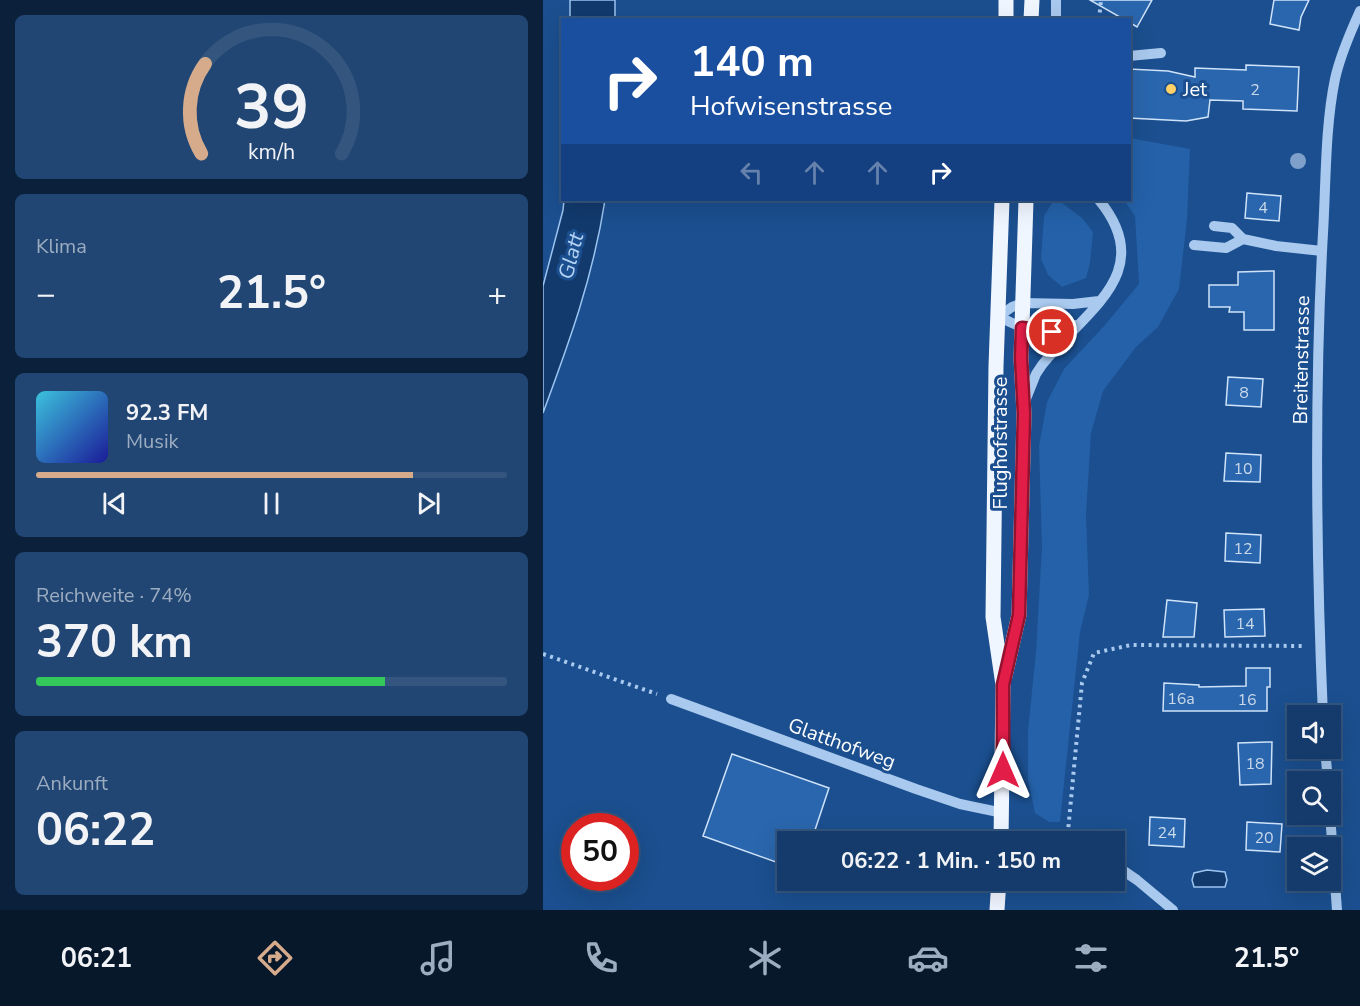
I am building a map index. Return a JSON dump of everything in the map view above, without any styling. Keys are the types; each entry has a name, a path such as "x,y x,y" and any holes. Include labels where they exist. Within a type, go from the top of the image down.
{"main road":[{"path":"1006,0 1006,18"},
{"path":"1031,18 1032,0"},
{"name":"Flughofstrasse","path":"1002,201 993,617 1003,685 1002,831"},
{"name":"Flughofstrasse","path":"1003,685 1019,615 1024,414 1021,358 1026,201"},
{"path":"997,910 998,891"}],"street":[{"path":"1056,0 1056,18"},
{"name":"Breitenstrasse","path":"1323,705 1317,523 1317,398 1322,251 1331,108 1335,79 1343,52 1360,11"},
{"path":"1131,56 1161,53"},
{"path":"1024,414 1028,393 1036,374 1047,358 1099,301 1115,281 1119,271 1122,250 1117,226 1100,201"},
{"path":"1214,226 1232,228 1243,239 1277,246 1322,251"},
{"path":"1194,245 1226,248 1243,239"},
{"path":"1079,324 1052,332 1022,328 999,316 1023,303 1073,304 1099,301"},
{"name":"Glatthofweg","path":"671,699 916,789 960,804 1003,813"},
{"path":"1331,825 1337,910"},
{"path":"1125,872 1173,910"}],"path":[{"path":"1099,18 1101,0"},
{"path":"1069,831 1081,683 1094,653 1131,645 1320,646"},
{"path":"543,654 671,699"}],"shaded area":[{"path":"1131,138 1190,149 1187,219 1179,289 1158,327 1136,347 1103,391 1091,433 1086,515 1089,595 1080,632 1060,822 1049,822 1035,813 1028,780 1028,731 1036,652 1042,547 1039,446 1047,402 1064,369 1139,284 1135,216 1125,201 1131,201"},
{"path":"1053,201 1059,201 1082,218 1093,232 1086,278 1062,287 1048,275 1041,259 1044,216"}],"water":[{"path":"570,0 615,0 615,18 570,18"},
{"name":"Glatt","path":"564,201 605,201 587,282 543,413 543,286"},
{"path":"1207,870 1225,872 1227,880 1225,887 1194,887 1192,880 1194,873"}],"building":[{"path":"1090,0 1152,0 1137,27 1131,23 1131,18 1122,18"},
{"path":"1274,0 1309,0 1301,17 1299,30 1270,24"},
{"path":"1246,65 1299,67 1297,111 1243,109 1243,101 1210,100 1208,117 1186,121 1131,118 1131,69 1168,71 1195,77 1195,68 1246,70"},
{"path":"1247,193 1281,196 1279,221 1245,218"},
{"path":"1274,271 1274,330 1244,330 1244,312 1229,312 1230,307 1209,307 1209,285 1238,285 1238,272"},
{"path":"1228,377 1263,379 1261,407 1226,405"},
{"path":"1226,453 1261,455 1260,482 1224,481"},
{"path":"1226,533 1261,535 1260,563 1225,561"},
{"path":"1167,600 1197,603 1194,637 1163,637"},
{"path":"1264,609 1265,636 1225,637 1224,610"},
{"path":"1246,668 1270,668 1267,711 1163,711 1164,683 1199,685 1199,687 1246,686"},
{"path":"1272,742 1271,784 1240,785 1238,743"},
{"path":"732,754 829,788 815,831 777,831 777,862 703,836"},
{"path":"1150,817 1185,819 1184,847 1149,845"},
{"path":"1247,822 1282,824 1280,852 1246,850"}],"place":[{"name":"Jet","path":"1171,89"}],"route":[{"path":"1003,770 1003,685 1019,615 1024,414 1022,328 1052,332"}]}
